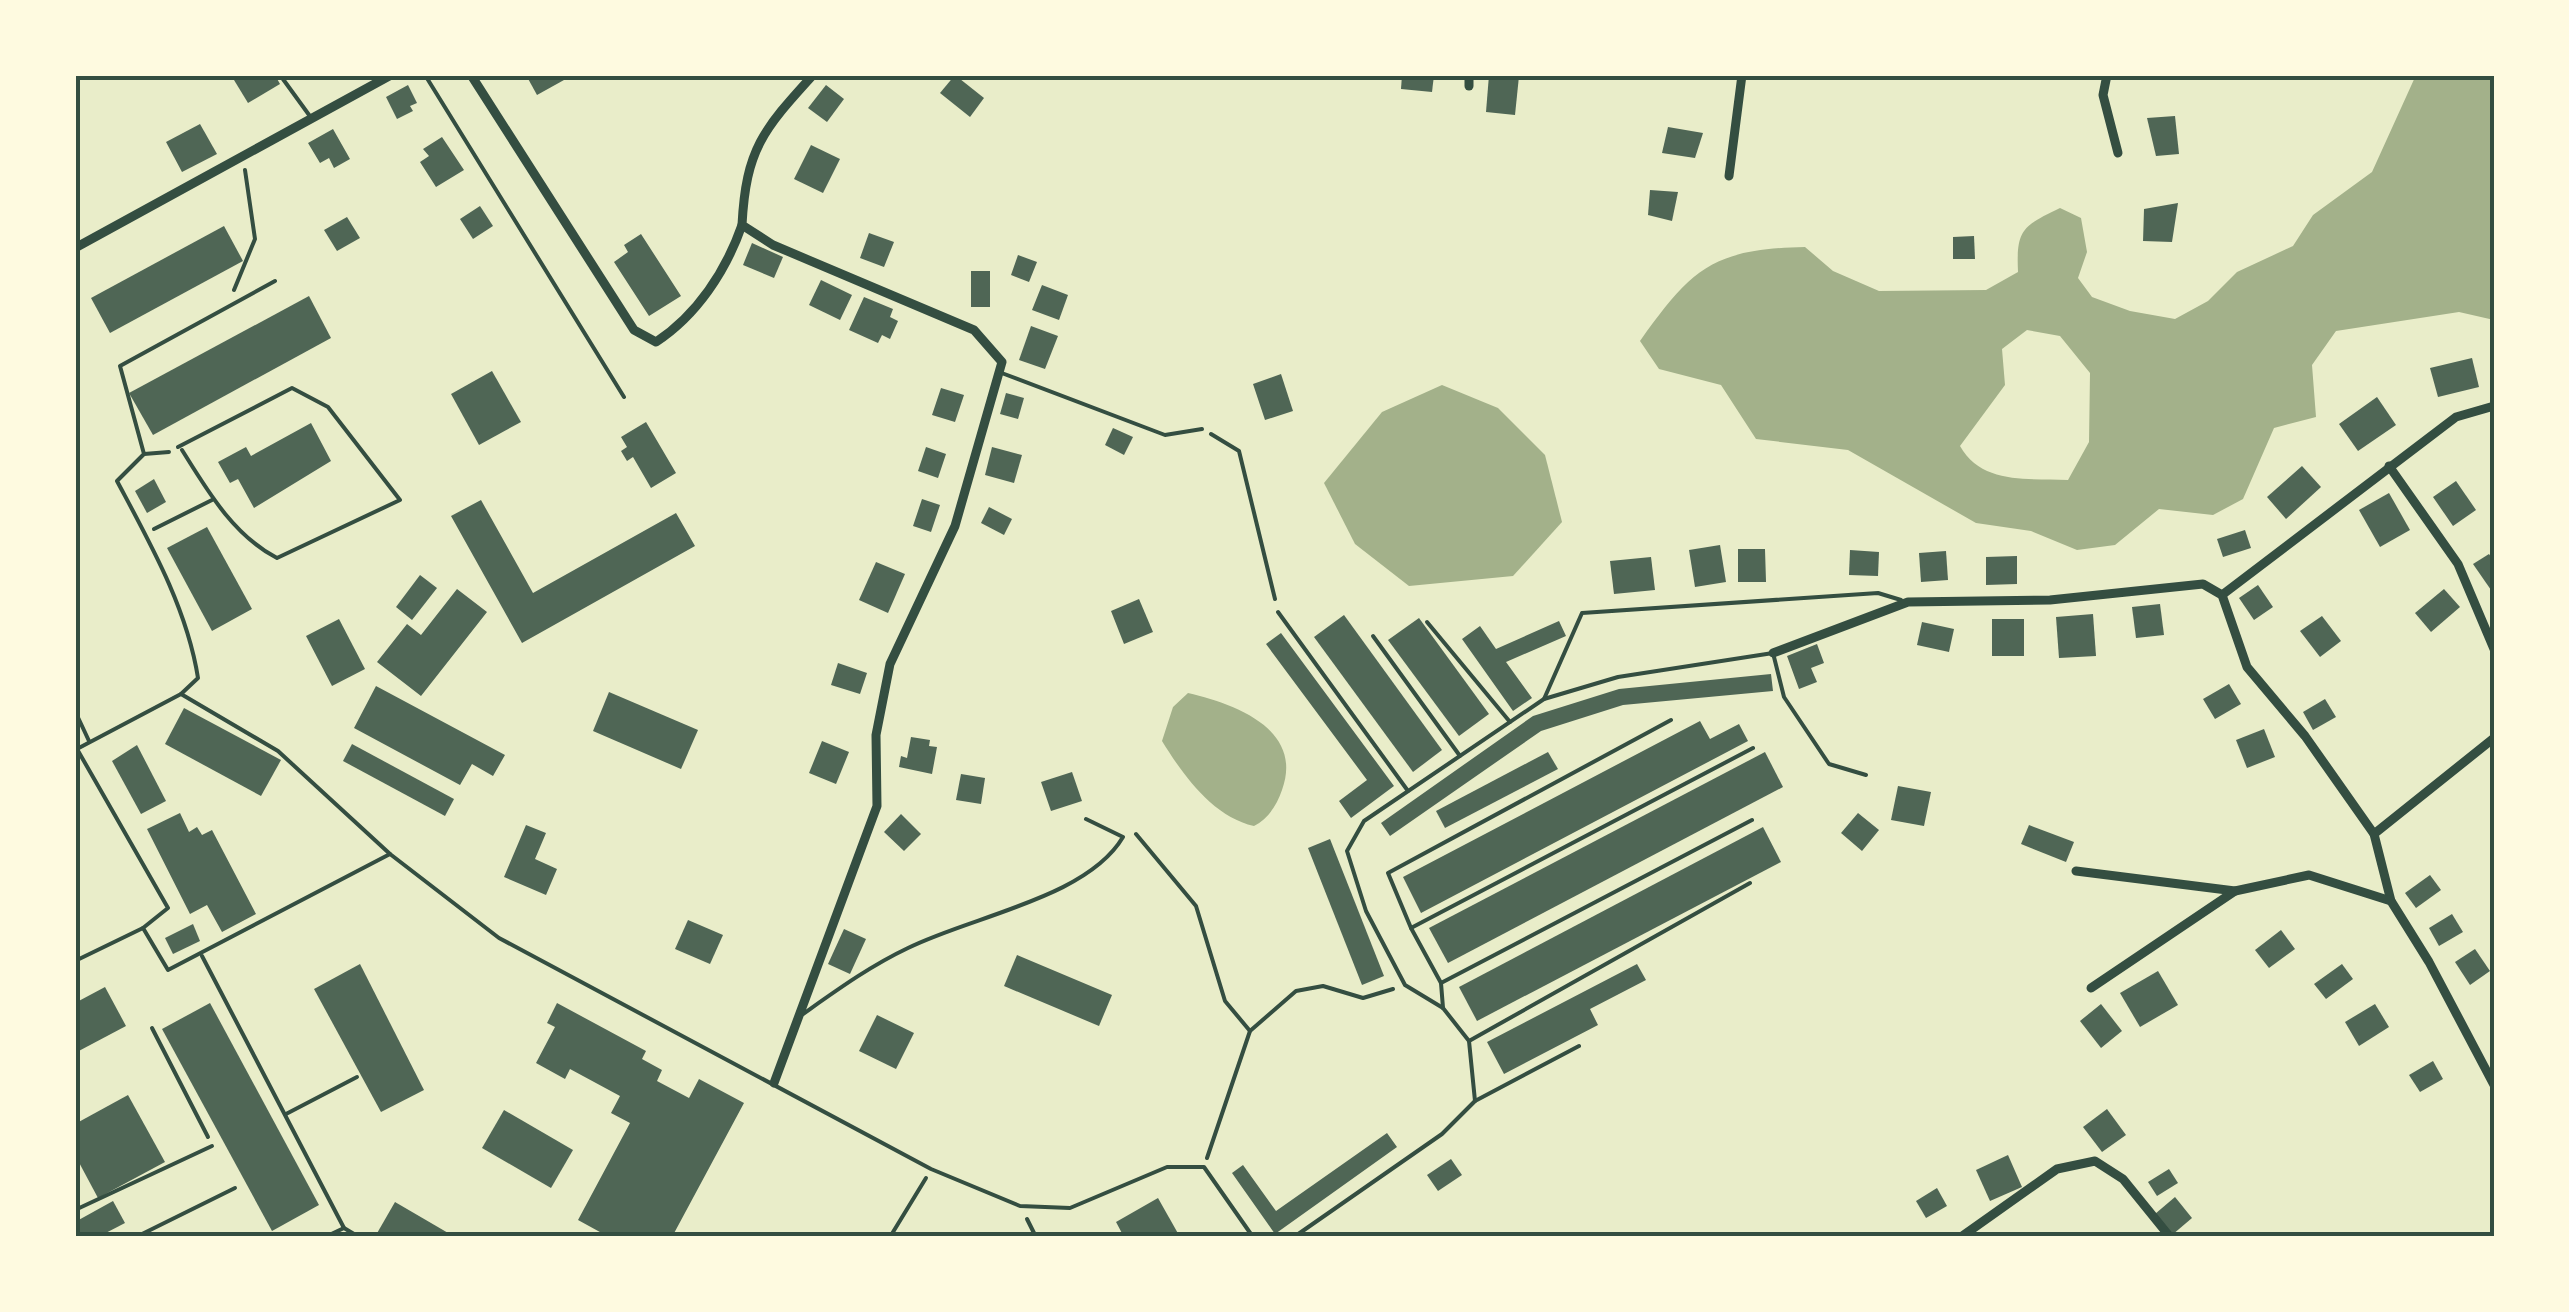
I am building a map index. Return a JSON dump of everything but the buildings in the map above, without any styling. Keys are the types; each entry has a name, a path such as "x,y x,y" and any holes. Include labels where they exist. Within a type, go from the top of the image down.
{"street":[{"path":"75,248 221,172 391,75"},
{"path":"471,75 634,330 656,342 678,327 729,263 742,225 744,173 772,120 813,75"},
{"path":"1729,176 1742,75"},
{"path":"2108,75 2103,95 2118,153"},
{"path":"742,225 774,245 974,330 1002,362 955,526 890,664 876,735 877,806 774,1083"},
{"path":"2222,595 2456,417 2494,406"},
{"path":"2388,466 2458,564 2494,649"},
{"path":"1773,653 1908,602 2050,600 2203,584 2222,595 2247,666 2305,736 2374,834 2391,902 2429,962 2494,1084"},
{"path":"2374,834 2494,738"},
{"path":"2076,870 2235,891 2309,875 2391,902"},
{"path":"2091,988 2235,891"},
{"path":"1961,1237 2057,1169 2095,1161 2123,1179 2170,1237"}],"lane":[{"path":"280,75 312,119"},
{"path":"425,75 624,397"},
{"path":"144,454 120,366 274,282"},
{"path":"999,372 1165,435 1202,429"},
{"path":"75,961 143,928 168,908 76,750 181,694 198,678 192,643 145,533 117,481 144,454 169,452"},
{"path":"1544,699 1582,613 1878,593 1908,602"},
{"path":"1278,612 1408,790"},
{"path":"1426,622 1510,722"},
{"path":"1373,636 1460,756"},
{"path":"1474,1100 1469,1041 1443,1008 1405,985 1366,911 1347,851 1364,820 1544,699 1618,677 1773,653 1784,697 1830,764 1866,775"},
{"path":"181,694 278,752 390,854 498,938 931,1169 1020,1206 1070,1208 1167,1167 1204,1167 1253,1237"},
{"path":"75,711 89,741"},
{"path":"1443,1008 1441,983 1411,928 1388,873 1671,720"},
{"path":"1411,928 1753,748"},
{"path":"799,1016 861,973 910,946 1070,886 1098,867 1111,858 1123,836 1086,818"},
{"path":"1441,983 1752,820"},
{"path":"143,928 168,970 202,956 390,854"},
{"path":"1469,1041 1750,883"},
{"path":"202,956 344,1228 358,1237"},
{"path":"1294,1237 1442,1134 1474,1100 1579,1046"},
{"path":"286,1114 356,1077"},
{"path":"75,1210 212,1146"},
{"path":"136,1237 235,1188"},
{"path":"75,1228 80,1237"},
{"path":"324,1237 344,1228"}],"path":[{"path":"226,308 256,239 244,159"},
{"path":"169,452 180,446 292,388 328,406 400,500 276,558 258,548 212,500 180,446"},
{"path":"1202,429 1239,451 1278,612"},
{"path":"145,533 212,500"},
{"path":"1136,834 1196,906 1225,1002 1250,1031"},
{"path":"1204,1167 1250,1031 1296,992 1324,986 1363,998 1405,985"},
{"path":"152,1028 212,1146"},
{"path":"890,1237 931,1169"},
{"path":"1020,1206 1036,1237"}],"shaded area":[{"path":"2416,75 2494,75 2494,320 2459,312 2336,331 2312,365 2316,417 2274,428 2243,499 2213,515 2159,509 2115,545 2077,550 2031,531 1976,523 1848,450 1756,439 1721,385 1659,369 1640,341 1691,280 1726,258 1748,252 1805,247 1833,271 1879,291 1986,290 2018,272 2024,231 2060,208 2081,218 2087,252 2078,278 2092,297 2130,311 2175,319 2208,301 2237,272 2293,246 2313,215 2372,172","holes":["2027,330 2060,336 2090,373 2089,442 2068,480 2007,477 1969,459 1960,446 2005,385 2002,349"]},
{"path":"1442,385 1498,408 1545,455 1562,522 1513,576 1409,586 1355,544 1324,483 1382,412"},
{"path":"1188,693 1244,712 1274,735 1283,751 1286,769 1280,796 1268,815 1254,826 1212,804 1162,741 1173,707"}]}
